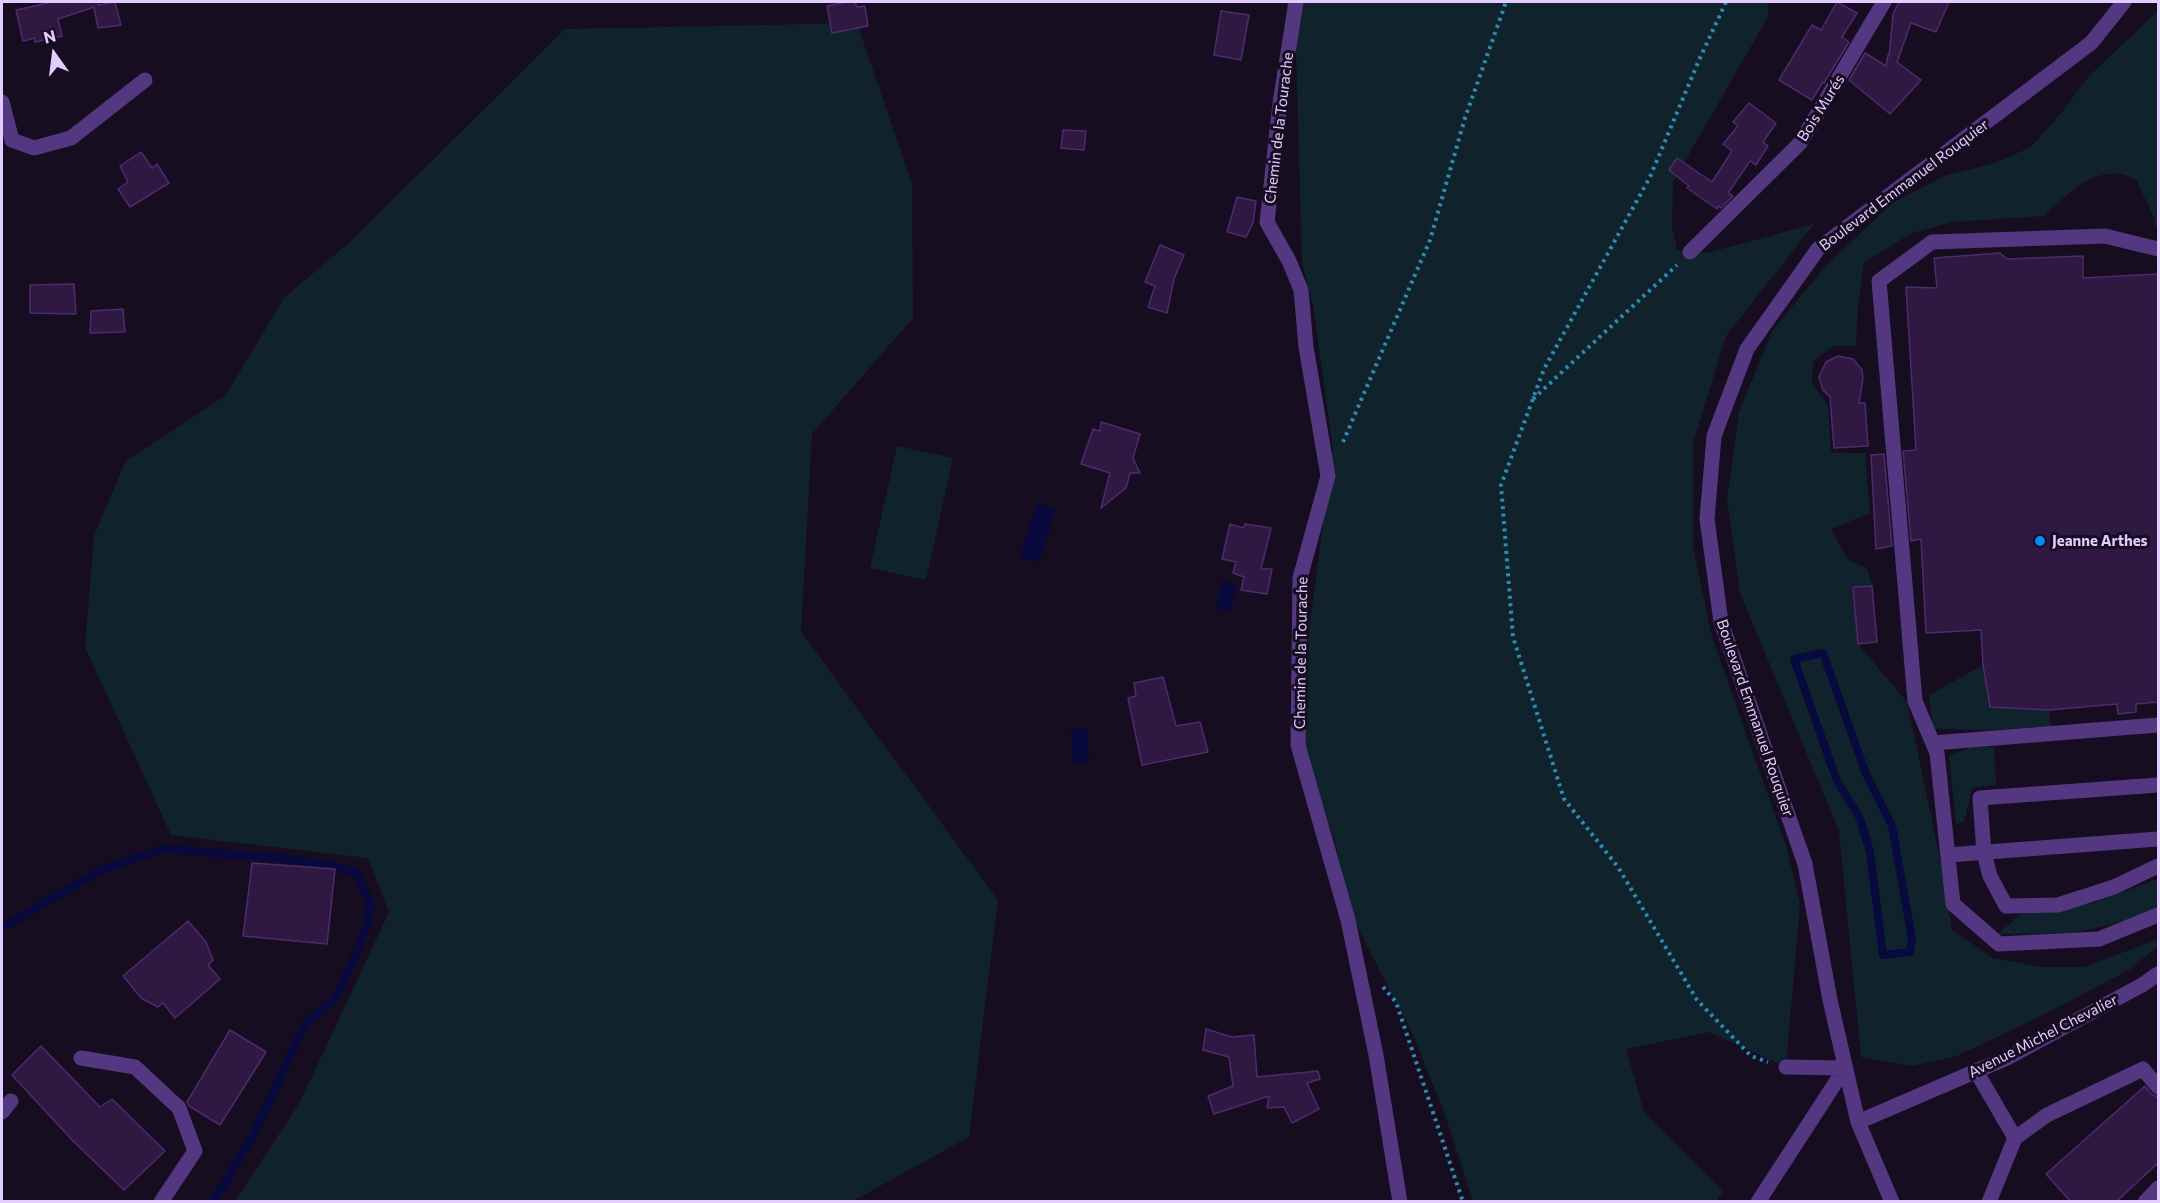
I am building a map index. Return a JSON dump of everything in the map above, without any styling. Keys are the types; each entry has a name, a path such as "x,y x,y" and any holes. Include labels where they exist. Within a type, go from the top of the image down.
{"street":[{"name":"Chemin de la Tourache","path":"1296,2 1280,103 1267,222 1289,261 1301,290 1306,347 1328,476 1300,579 1298,745 1347,920 1376,1055 1400,1202"},
{"name":"Bois Murés","path":"1690,252 1800,143 1884,2"},
{"name":"Boulevard Emmanuel Rouquier","path":"1892,1202 1858,1122 1830,1000 1805,864 1721,622 1707,519 1714,436 1747,349 1818,249 2091,43 2124,2"},
{"path":"2,102 12,140 34,148 71,138 145,80"},
{"path":"2158,249 2105,236 1932,242 1879,281 1915,700 1937,753 1953,904 1999,944 2099,939 2158,915"},
{"path":"1933,743 2158,725"},
{"path":"2158,785 1980,798 1984,853 1990,876 2006,906 2058,905 2114,887 2158,866"},
{"path":"1948,855 2158,839"},
{"name":"Avenue Michel Chevalier","path":"1858,1122 2019,1051 2142,986 2158,974"},
{"path":"81,1058 135,1067 180,1108 195,1151 161,1202"},
{"path":"1786,1067 1845,1068"},
{"path":"1758,1202 1845,1068"},
{"path":"1989,1202 2015,1137 2047,1115 2142,1069 2158,1087"},
{"path":"1976,1071 2015,1137"},
{"path":"2145,1202 2158,1188"}],"path":[{"path":"1342,444 1430,240 1465,118 1506,2"},
{"path":"1726,2 1650,177 1544,369 1501,485 1513,637 1564,799 1618,867 1697,1000 1751,1056 1786,1067"},
{"path":"1533,399 1690,252"},
{"path":"1382,986 1396,1002 1463,1202"}],"shaded area":[{"path":"1286,2 1768,2 1768,17 1673,182 1672,227 1677,250 1707,253 1814,224 1726,336 1693,443 1693,547 1712,637 1787,849 1800,904 1786,1067 1709,1032 1626,1049 1644,1112 1723,1191 1717,1201 1473,1201 1443,1109 1411,1031 1350,913 1335,841 1309,771 1303,744 1300,699 1333,449 1313,305 1302,263 1296,53"},
{"path":"2158,11 2158,227 2156,228 2154,218 2136,179 2120,174 2107,174 2077,187 2045,216 1953,222 1912,233 1864,262 1858,306 1856,346 1834,346 1813,361 1812,384 1828,405 1831,453 1865,453 1870,513 1831,529 1848,560 1867,568 1872,586 1852,587 1858,644 1907,702 1944,878 1952,930 1993,958 2040,967 2085,967 2158,939 2158,946 2129,970 1957,1056 1912,1066 1861,1057 1839,831 1740,593 1727,500 1739,412 1772,331 1825,267 1892,203 1947,175 1995,163 2031,147 2089,76"},
{"path":"857,23 912,184 913,318 812,434 801,632 998,900 969,1137 853,1201 235,1201 300,1102 389,912 368,858 171,835 85,647 94,536 125,462 226,395 284,298 351,241 565,29"},
{"path":"897,446 953,458 926,580 870,568"},
{"path":"1037,503 1056,509 1039,562 1020,557"},
{"path":"1222,581 1236,584 1231,611 1216,608"},
{"path":"1983,665 1990,707 2049,710 2051,726 1994,730 1933,729 1929,695"},
{"path":"1087,728 1089,762 1073,763 1071,729"},
{"path":"1973,746 1994,747 1996,785 1972,788 1964,822 1956,824 1949,756"},
{"path":"2158,879 2158,913 2073,933 1998,934 2024,911 2093,903"}],"building":[{"path":"53,2 98,2 99,5 115,2 121,25 98,28 94,7 58,19 62,36 35,42 35,38 23,41 16,10"},
{"path":"855,2 857,7 865,6 868,26 832,33 827,6"},
{"path":"1837,2 1857,13 1842,37 1849,42 1812,100 1779,80 1812,25 1821,30"},
{"path":"1899,2 1949,2 1936,32 1911,23 1897,62 1921,80 1890,114 1849,80 1865,53 1886,66 1893,14"},
{"path":"1221,11 1249,15 1241,60 1214,55"},
{"path":"1749,103 1776,123 1763,142 1768,146 1756,165 1750,161 1728,193 1733,196 1717,209 1687,188 1689,186 1669,170 1677,158 1712,182 1732,151 1723,144 1738,126 1733,122"},
{"path":"1063,130 1086,131 1084,150 1061,148"},
{"path":"141,152 152,168 157,164 169,183 130,207 118,189 128,182 120,166"},
{"path":"1237,197 1256,201 1253,223 1246,237 1227,232"},
{"path":"1160,245 1184,255 1174,279 1167,313 1148,307 1155,286 1145,282"},
{"name":"Jeanne Arthes","path":"2000,253 2007,259 2083,256 2083,278 2158,274 2158,702 2136,704 2136,712 2118,714 2117,704 2049,710 1990,707 1983,665 1981,630 1926,633 1921,539 1911,541 1903,451 1916,450 1906,287 1937,288 1934,258"},
{"path":"74,284 76,314 30,313 30,285"},
{"path":"123,309 125,332 90,333 91,311"},
{"path":"1838,356 1853,359 1862,370 1863,379 1859,403 1865,403 1868,446 1834,448 1830,397 1823,390 1819,377 1826,362"},
{"path":"1101,422 1140,434 1133,458 1140,473 1130,473 1126,488 1101,508 1110,473 1081,464 1093,429 1100,431"},
{"path":"1884,454 1892,546 1876,549 1871,455"},
{"path":"1230,524 1243,528 1245,524 1271,528 1261,569 1272,569 1267,594 1241,590 1244,577 1233,573 1236,562 1222,559"},
{"path":"1872,586 1877,642 1858,644 1853,587"},
{"path":"1163,677 1176,726 1200,722 1208,752 1142,765 1128,698 1136,696 1134,683"},
{"path":"252,863 335,869 327,944 243,936"},
{"path":"188,921 206,942 213,960 208,965 220,979 175,1018 163,1003 158,1007 141,998 123,976"},
{"path":"1206,1029 1232,1037 1254,1035 1257,1077 1318,1071 1320,1079 1307,1083 1319,1109 1292,1123 1284,1107 1267,1108 1269,1096 1214,1114 1208,1096 1233,1086 1229,1057 1203,1050"},
{"path":"230,1030 266,1052 220,1125 189,1106 187,1102"},
{"path":"41,1046 100,1107 112,1099 165,1151 124,1190 73,1141 12,1075"},
{"path":"2145,1086 2151,1094 2158,1097 2158,1163 2116,1202 2071,1202 2046,1174"}],"waterway":[{"path":"1823,653 1866,774 1892,826 1912,939 1910,952 1883,955 1870,852 1860,818 1837,781 1794,659 1823,653"},
{"path":"2,928 101,870 162,849 271,857 322,864 356,872 371,905 363,937 337,996 304,1026 255,1132 222,1188 211,1202"}],"place":[{"name":"Jeanne Arthes","path":"2040,541"}]}
